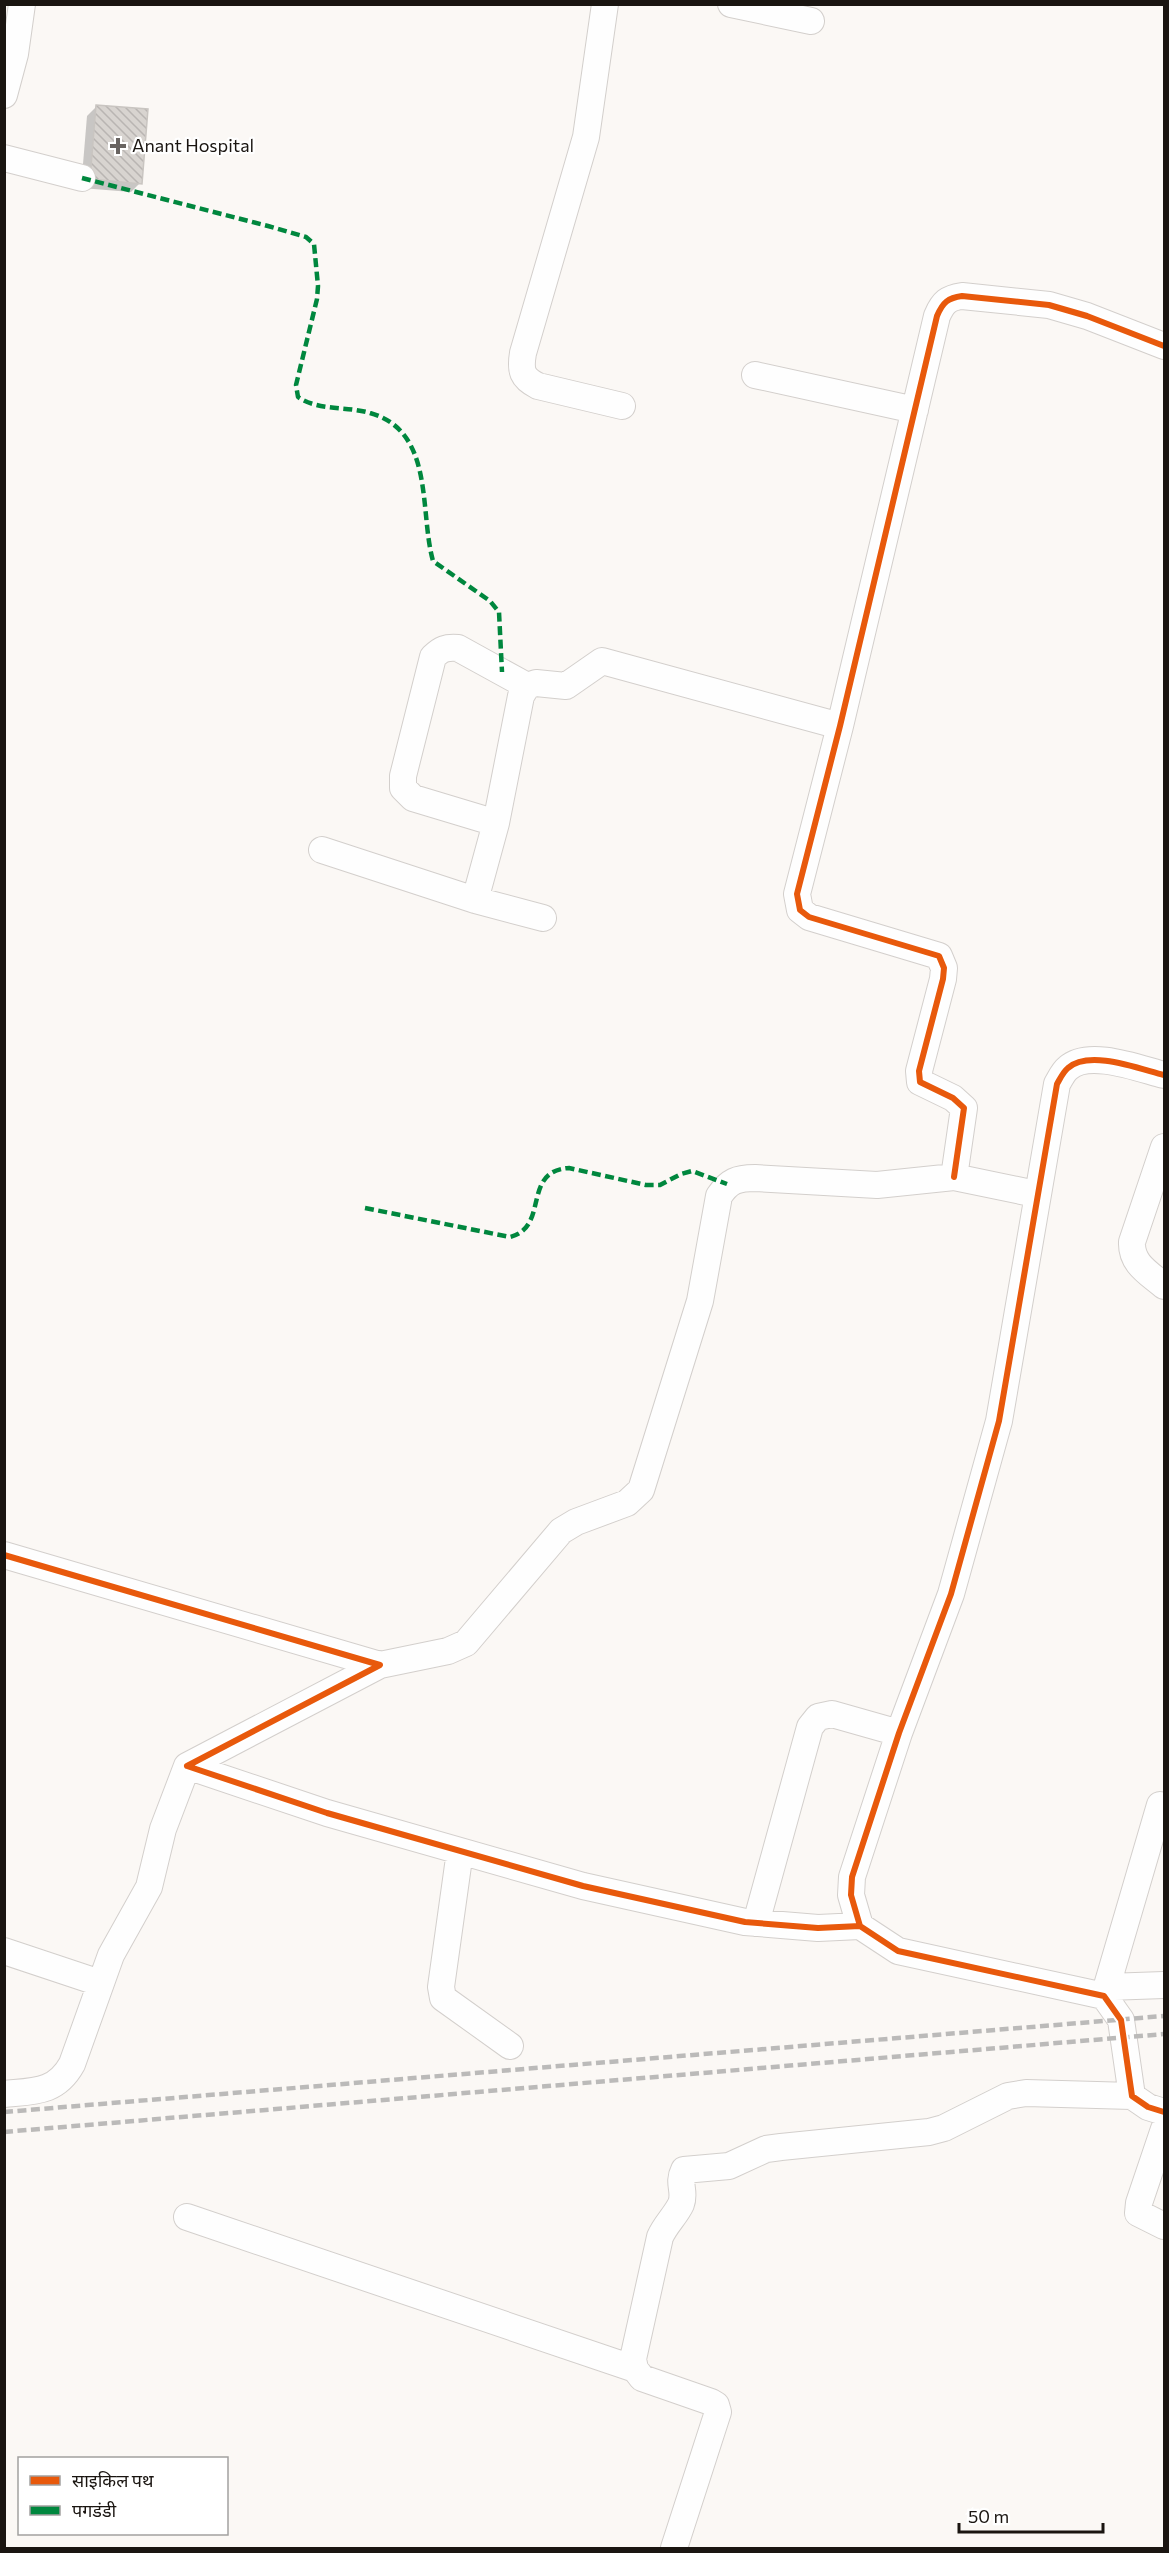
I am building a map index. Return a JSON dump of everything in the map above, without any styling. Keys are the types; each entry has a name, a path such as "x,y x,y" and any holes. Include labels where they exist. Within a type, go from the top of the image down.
{"street":[{"path":"4,95 15,54 22,4"},
{"path":"605,4 584,148 523,353 520,370 526,380 538,386 622,406"},
{"path":"731,4 811,21"},
{"path":"4,158 82,178"},
{"path":"954,1177 964,1108 953,1098 920,1082 919,1071 943,979 944,968 939,956 822,922 800,910 797,894 840,726 937,316 942,305 949,298 962,296 1049,305 1087,316 1164,346"},
{"path":"755,375 915,410"},
{"path":"496,823 413,798 403,788 403,776 433,657 447,647 458,648 526,686 536,683 566,686 602,661 614,662 840,726"},
{"path":"474,900 496,823 526,686"},
{"path":"322,850 474,900 543,918"},
{"path":"860,1926 851,1895 852,1877 899,1733 951,1594 999,1421 1036,1194 1057,1084 1068,1067 1088,1059 1112,1062 1164,1075"},
{"path":"1164,1148 1132,1242 1131,1254 1138,1264 1164,1286"},
{"path":"4,2094 38,2090 55,2084 65,2077 72,2064 111,1955 144,1900 163,1829 187,1766 380,1665 448,1651 466,1643 561,1532 576,1522 627,1503 640,1490 700,1301 719,1196 727,1184 739,1178 877,1185 954,1177 1036,1194"},
{"path":"4,1556 380,1665"},
{"path":"756,1923 810,1727 819,1717 832,1714 899,1733"},
{"path":"187,1766 327,1813 583,1886 756,1923 818,1928 860,1926 898,1951 1106,1991 1164,1985"},
{"path":"1132,2096 1120,2020 1106,1991 1160,1805"},
{"path":"460,1851 441,1988 443,1998 510,2046"},
{"path":"4,1951 100,1983"},
{"path":"674,2548 718,2412 716,2405 711,2402 642,2378 635,2369 633,2359 660,2237 683,2198 680,2179 684,2170 729,2166 766,2149 928,2132 944,2128 1008,2096 1026,2093 1132,2096 1148,2107 1164,2112"},
{"path":"1164,2129 1138,2203 1138,2213 1164,2226"},
{"path":"187,2217 635,2369"}],"building":[{"path":"96,105 148,109 142,184 90,179"}],"railway":[{"path":"4,2112 1164,2016"},
{"path":"4,2132 1164,2034"}],"marked path":[{"path":"82,178 268,226 306,237 314,244 317,299 296,385 298,397 314,404 370,413 391,422 405,437 415,455 421,475 433,561 490,601 499,612 502,672"},
{"path":"365,1208 510,1237 522,1231 529,1222 540,1189 545,1179 554,1171 569,1168 646,1185 660,1185 692,1171 727,1184"}],"cycle path":[{"path":"954,1177 964,1108 953,1098 920,1082 919,1071 943,979 944,968 939,956 809,917 800,910 797,894 840,726 937,316 946,301 962,296 1049,305 1087,316 1164,346"},
{"path":"1164,1075 1115,1062 1088,1060 1068,1068 1057,1084 999,1421 951,1594 899,1733 852,1877 851,1895 860,1926 898,1951 1104,1996 1121,2020 1132,2096 1148,2107 1164,2112"},
{"path":"4,1555 380,1665 187,1766 327,1813 583,1886 745,1922 818,1928 860,1926"}],"place":[{"name":"Anant Hospital","path":"118,146"}]}
